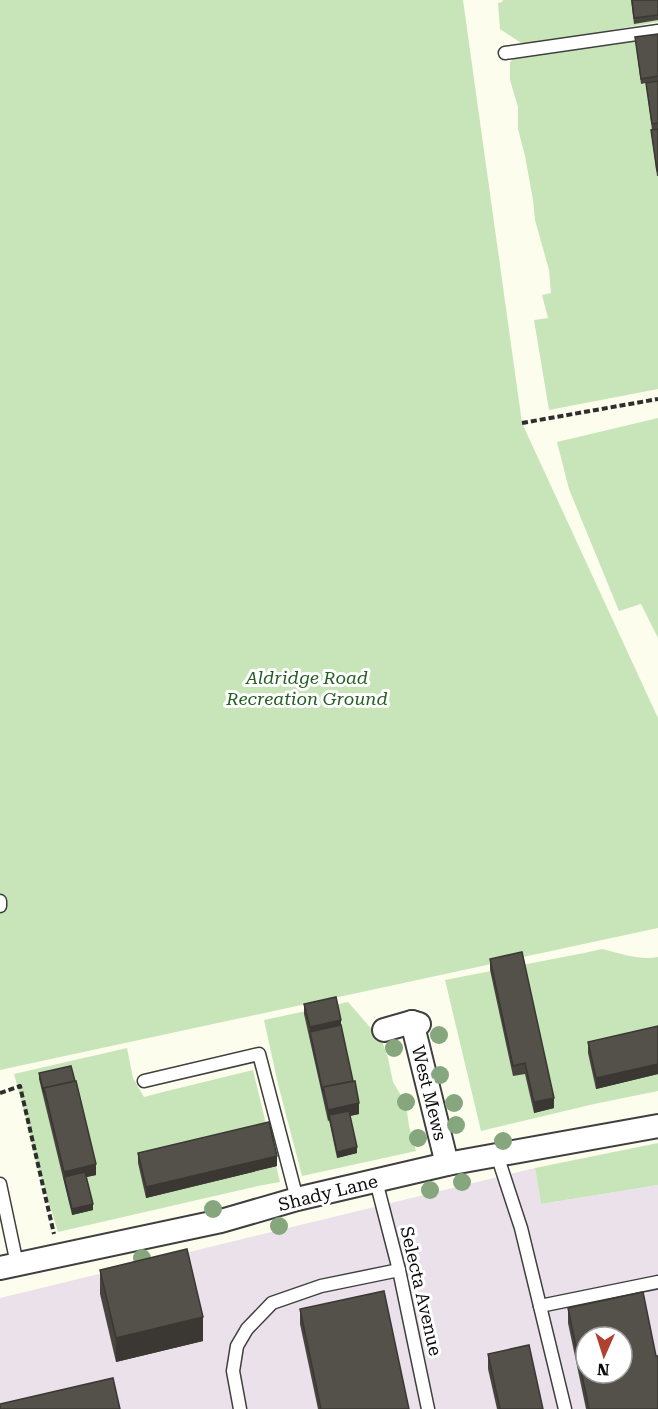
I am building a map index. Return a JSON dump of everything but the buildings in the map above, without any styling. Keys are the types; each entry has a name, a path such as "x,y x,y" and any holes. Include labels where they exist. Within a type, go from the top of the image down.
{"street":[{"name":"West Mews","path":"384,1030 415,1023 447,1164"},
{"name":"Shady Lane","path":"8,1266 221,1221 297,1199 447,1164 658,1126"}],"lane":[{"path":"505,53 658,31"},
{"path":"0,901 0,906"},
{"path":"144,1082 259,1054 297,1199"},
{"path":"497,1155 521,1228 565,1409"},
{"name":"Selecta Avenue","path":"375,1181 399,1270 428,1409"},
{"path":"0,1184 8,1266"},
{"path":"240,1409 233,1371 237,1346 248,1329 272,1303 321,1286 399,1270"},
{"path":"540,1306 658,1282"}],"path":[{"path":"522,423 658,399"},
{"path":"0,1093 20,1086 59,1255"}],"shaded area":[{"path":"535,1168 541,1204 658,1185 658,1409 0,1409 0,1298"}],"green space":[{"name":"Aldridge Road Recreation Ground","path":"0,0 463,0 522,423 658,718 658,928 0,1070"},
{"path":"503,0 658,0 658,22 524,45 500,29 498,3"},
{"path":"658,36 658,389 549,410 534,320 548,318 542,295 551,293 549,270 535,220 525,156 518,129 518,107 510,80 510,62 517,56"},
{"path":"658,418 658,638 641,604 619,611 569,489 557,442"},
{"path":"602,949 637,957 658,957 658,1091 481,1131 445,980"},
{"path":"348,1002 382,1041 393,1082 406,1104 416,1151 302,1176 264,1020"},
{"path":"127,1048 133,1078 144,1097 253,1070 280,1182 58,1232 37,1165 14,1074"},
{"path":"658,1143 658,1185 541,1204 535,1168"}]}
